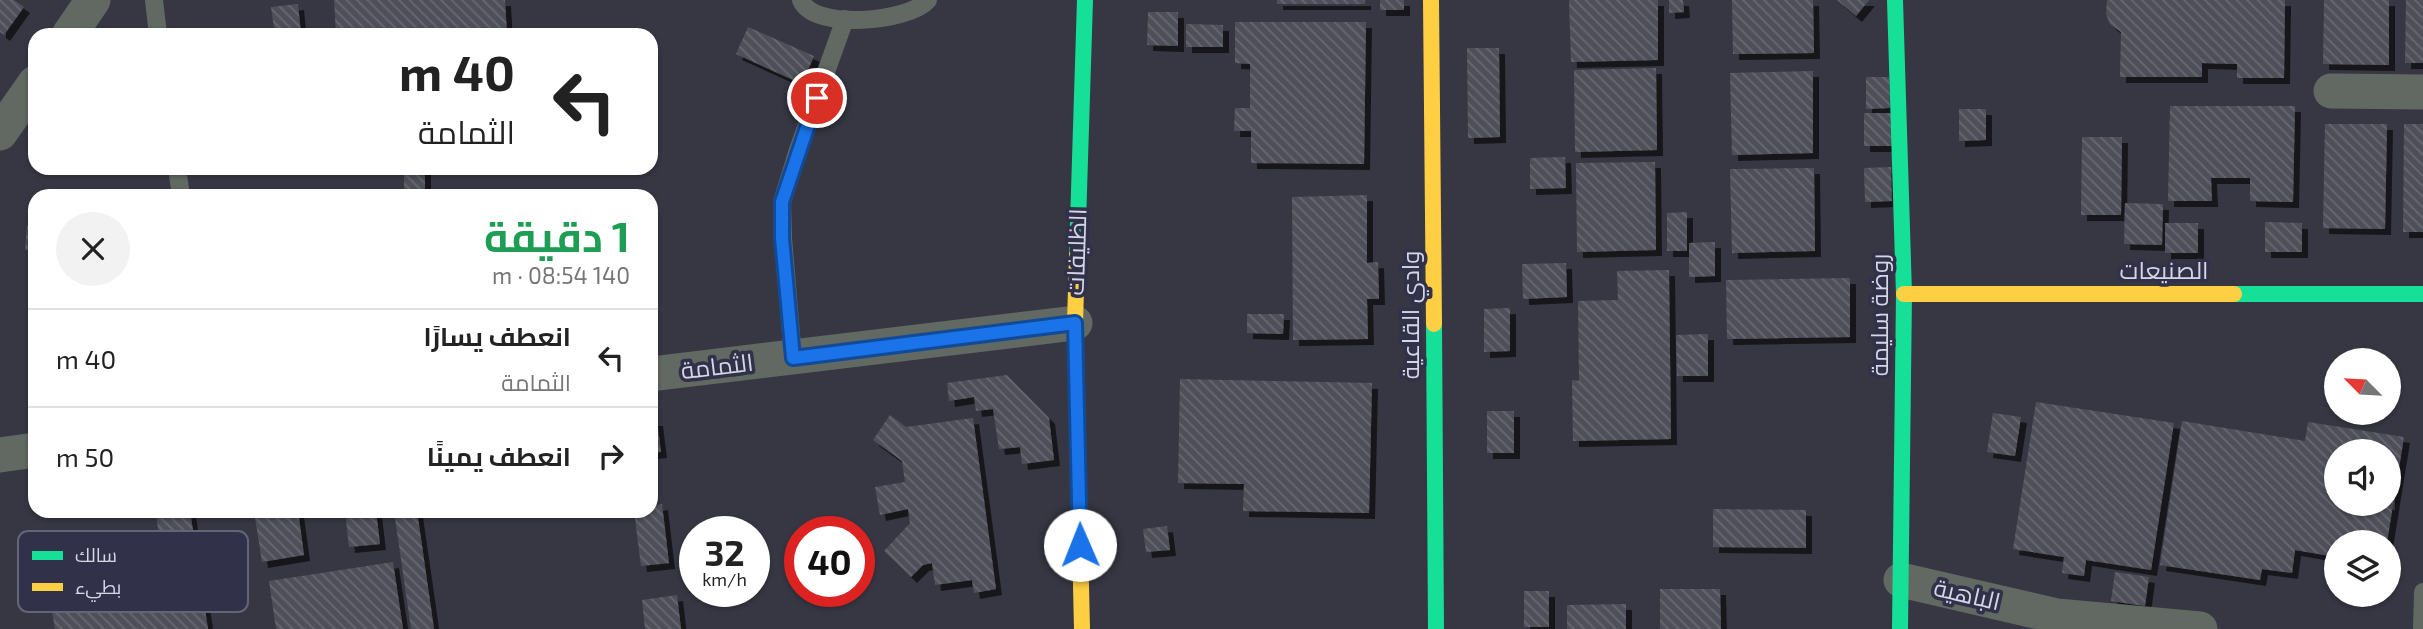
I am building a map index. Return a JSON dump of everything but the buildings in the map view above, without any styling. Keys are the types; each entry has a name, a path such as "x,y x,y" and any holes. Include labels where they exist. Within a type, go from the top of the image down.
{"street":[{"path":"74,28 93,0"},
{"name":"الظليفات","path":"1082,629 1075,323 1085,0"},
{"name":"وادي القاعية","path":"1431,0 1436,629"},
{"name":"روضة سليمة","path":"1895,0 1904,294 1900,629"},
{"path":"2331,91 2423,92"},
{"path":"0,133 28,93"},
{"name":"الصنيعات","path":"1904,294 2423,294"},
{"name":"الثمامة","path":"658,373 1075,323"},
{"path":"0,455 28,451"},
{"name":"الباهية","path":"1900,580 2057,616 2200,629"}],"lane":[{"path":"154,0 158,28"},
{"path":"801,0 803,5 820,17 845,19 878,19 909,13 928,0"},
{"path":"793,358 782,238 782,202 845,19"},
{"path":"2422,629 2423,592"}],"traffic: fast":[{"path":"1077,255 1085,0"},
{"path":"1895,0 1904,294 1900,629"},
{"path":"2234,294 2423,294"},
{"path":"1434,324 1436,629"}],"traffic: slow":[{"path":"1431,0 1434,324"},
{"path":"1077,255 1075,323 1082,629"},
{"path":"1904,294 2234,294"}],"route":[{"path":"817,98 782,202 782,238 793,358 1075,323 1080,545"}]}
